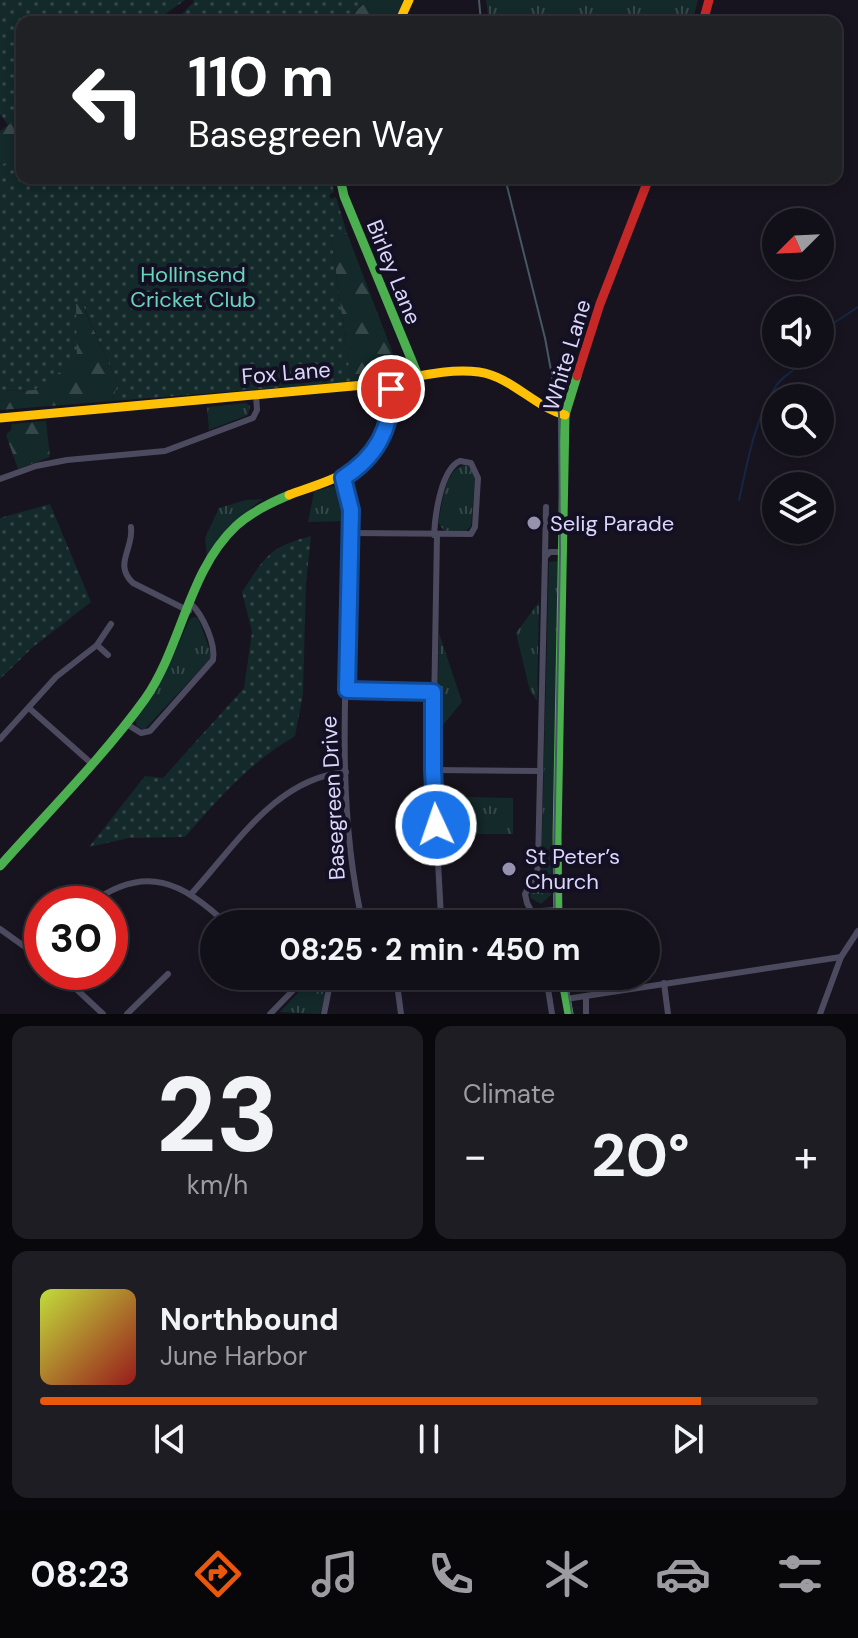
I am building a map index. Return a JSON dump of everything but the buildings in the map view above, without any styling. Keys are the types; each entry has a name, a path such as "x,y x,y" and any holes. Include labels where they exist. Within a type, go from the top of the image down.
{"street":[{"name":"Birley Lane","path":"341,184 419,378"},
{"name":"White Lane","path":"557,910 565,415 600,304 647,184"},
{"name":"Fox Lane","path":"0,418 391,383 455,373 494,375 544,408 565,415"},
{"path":"0,866 151,689 213,554 227,535 247,516 286,494 343,478 367,461 384,436 392,404 391,383"},
{"path":"0,479 36,466 67,460 156,452 182,445 253,418 257,410 256,394"},
{"path":"350,533 436,535 466,535 473,531 478,478 471,463 460,461 448,470 435,519 436,535 433,770 441,910"},
{"name":"Basegreen Drive","path":"343,478 351,510 346,772 352,869 360,910"},
{"path":"531,910 525,894 538,865 546,507"},
{"path":"125,723 141,733 150,731 213,660 214,649 199,613 127,577 123,565 131,527"},
{"path":"545,557 550,552 563,552"},
{"path":"0,739 56,677 97,645 111,624"},
{"path":"97,645 108,655"},
{"path":"347,690 433,692"},
{"path":"29,708 91,763"},
{"path":"433,770 539,771"},
{"path":"192,893 276,801 311,779 346,772"},
{"path":"121,886 130,883 171,884 192,893 211,910"},
{"path":"0,929 24,946"},
{"path":"820,1014 841,957 858,931"},
{"path":"566,999 841,957"},
{"path":"127,1014 168,974"},
{"path":"664,983 668,1014"},
{"path":"77,990 103,1014"},
{"path":"270,1014 294,990"},
{"path":"324,1014 329,990"},
{"path":"398,990 401,1014"},
{"path":"548,990 552,1014"},
{"path":"564,990 569,1014"},
{"path":"586,996 586,1014"}],"green space":[{"path":"0,0 185,0 162,16 16,16 16,119 8,125 0,114"},
{"path":"368,0 404,0 397,16 351,16"},
{"path":"368,0 351,16 180,16 194,2"},
{"path":"486,0 698,0 694,16 488,16"},
{"path":"16,119 16,159 0,168 0,131"},
{"name":"Hollinsend Cricket Club","path":"16,157 16,184 332,184 334,192 329,195 331,199 336,197 347,233 331,237 351,382 112,401 118,384 83,305 76,304 77,360 34,390 0,391 0,166"},
{"path":"347,233 395,359 383,380 351,382 331,236"},
{"path":"75,304 82,304 118,384 112,401 0,410 0,391 35,390"},
{"path":"246,403 250,406 248,415 209,430 207,407"},
{"path":"46,421 50,457 18,469 6,435 12,424"},
{"path":"464,465 470,467 475,477 471,526 466,531 444,531 438,522 445,489 452,473"},
{"path":"333,486 340,489 346,521 308,522 314,492"},
{"path":"263,499 233,525 207,557 205,538 219,508 246,500"},
{"path":"50,504 91,602 33,647 0,679 0,518"},
{"path":"311,536 306,583 303,694 295,736 249,770 185,837 129,838 89,847 145,776 163,778 244,688 252,632 242,592 269,555 286,544"},
{"path":"558,561 551,895 541,904 531,898 530,893 541,874 549,562"},
{"path":"539,602 537,701 530,691 516,633"},
{"path":"198,618 211,653 210,659 144,730 137,726 135,720 163,678 190,619"},
{"path":"439,633 462,702 437,732"},
{"path":"463,797 513,798 513,834 464,834"},
{"path":"300,990 324,990 320,1014 280,1012"}],"waterway":[{"path":"834,323 858,307"},
{"path":"739,500 762,413 776,386 795,368"}],"tram line":[{"path":"479,0 480,16"},
{"path":"506,184 545,338 559,414 555,910"},
{"path":"568,990 572,1014"}],"traffic: fast":[{"path":"341,184 419,378"},
{"path":"558,910 565,415 577,376"},
{"path":"0,866 93,763 145,699 158,678 196,587 220,544 248,516 289,495"},
{"path":"565,990 569,1014"}],"traffic: slow":[{"path":"402,16 409,0"},
{"path":"0,418 364,385 465,371 491,375 565,415"},
{"path":"289,495 336,478 374,450 383,437 388,420 391,383"}],"traffic: jam":[{"path":"705,16 709,0"},
{"path":"577,376 600,304 647,184"}],"place":[{"name":"Selig Parade","path":"534,523"},
{"name":"St Peter’s Church","path":"509,869"}],"route":[{"path":"391,389 392,404 384,436 367,461 343,478 351,510 347,690 433,692 436,825"}]}
